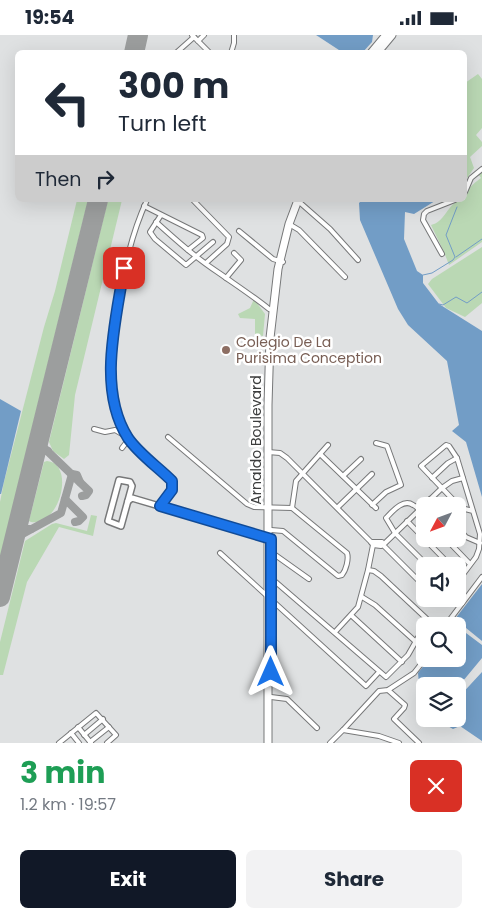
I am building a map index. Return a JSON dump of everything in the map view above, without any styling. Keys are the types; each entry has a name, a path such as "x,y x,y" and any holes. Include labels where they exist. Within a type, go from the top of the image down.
{"highway":[{"path":"374,50 386,35"},
{"path":"380,50 392,35"},
{"name":"Arnaldo Boulevard","path":"270,600 269,405 273,314 281,262 290,225 299,202"},
{"name":"Arnaldo Boulevard","path":"270,508 270,743"},
{"name":"Arnaldo Boulevard","path":"269,715 270,686"}],"street":[{"path":"180,50 194,38 204,35"},
{"path":"232,50 234,35"},
{"path":"194,38 207,50"},
{"path":"467,187 471,178 482,169"},
{"path":"129,439 118,416 113,394 112,356 124,268 135,227 146,202"},
{"path":"195,202 229,237 226,243 206,263"},
{"path":"300,202 330,229 358,260"},
{"path":"442,255 423,220 424,214 427,211 450,202"},
{"path":"144,206 202,235 202,238 188,250"},
{"path":"161,215 150,232 155,239 186,265 214,242"},
{"path":"156,222 188,250 252,295 273,314"},
{"path":"290,225 299,230 345,277"},
{"path":"239,231 273,259 281,262"},
{"path":"226,278 241,260 234,253"},
{"path":"94,429 105,432 115,430 129,439 172,481 172,490 160,506"},
{"path":"168,437 247,504 254,507 292,508 347,553 348,557 342,575 338,576 283,531 271,530"},
{"path":"122,448 129,439"},
{"path":"372,505 386,492 401,485 387,446 376,443"},
{"path":"292,508 296,481 328,445"},
{"path":"416,471 446,445 449,445 457,458 480,534 480,543 476,557 466,568"},
{"path":"270,452 280,453 287,458 372,543"},
{"path":"320,454 376,508"},
{"path":"432,478 448,463 457,458"},
{"path":"343,476 360,459"},
{"path":"421,466 461,508 465,511 473,511"},
{"path":"338,507 372,474"},
{"path":"432,497 452,481 463,478"},
{"path":"119,480 130,482 132,486 130,497 122,525 108,522 119,480"},
{"path":"130,497 270,539"},
{"path":"416,508 413,504 407,503 394,509 386,518 395,533 419,557"},
{"path":"383,545 416,512"},
{"path":"407,521 442,557"},
{"path":"466,537 480,543"},
{"path":"372,543 382,542 416,578"},
{"path":"335,632 352,616 358,607 368,570 372,543"},
{"path":"454,547 470,564"},
{"path":"271,552 309,579"},
{"path":"220,553 366,686 379,672"},
{"path":"368,570 374,571 381,576 425,617"},
{"path":"452,617 482,577"},
{"path":"271,578 386,677 402,662 416,642 375,605 362,597"},
{"path":"352,616 402,662"},
{"path":"330,743 379,691 388,690 414,673 419,667"},
{"path":"388,690 405,705 394,719 419,743"},
{"path":"271,697 287,699 317,728"},
{"path":"59,743 96,713 116,735 106,743"},
{"path":"84,735 102,719"},
{"path":"78,727 90,742 109,727"},
{"path":"343,729 379,736 399,743"},
{"path":"71,733 79,743"}],"green space":[{"path":"478,74 482,79 482,128 476,135 482,142 482,146 470,157 474,168 467,178 467,82"},
{"path":"482,171 482,242 449,265 431,225 439,221 456,202 467,202 468,190 481,178 478,174"},
{"path":"77,202 88,202 0,558 0,502 4,482"},
{"path":"108,202 122,202 75,395 69,455 64,459 53,451 49,442"},
{"path":"482,247 482,303 465,317 446,308 428,284 432,279"},
{"path":"254,299 265,314 263,336 255,335 255,319 240,318 238,314 250,308"},
{"path":"44,462 56,464 61,472 61,494 57,505 50,514 41,521 31,522 29,521"},
{"path":"91,515 97,516 93,536 59,527 27,582 3,675 0,675 0,642 25,541 56,523 87,531"}],"water":[{"path":"316,35 373,35 372,42 365,50 339,50"},
{"path":"433,202 414,214 405,212 404,239 417,271 423,275 423,283 439,304 482,331 482,497 466,442 452,431 459,425 447,361 408,325 398,309 360,220 359,203"},
{"path":"0,399 21,411 1,494 0,494"},
{"path":"482,584 482,641 466,628 466,617 457,617"},
{"path":"466,633 482,645 482,658 466,677 418,677 418,673 423,667 466,667"},
{"path":"482,672 482,741 461,727 466,727 466,689"}],"waterway":[{"path":"423,275 432,273 455,257 446,235 457,207"},
{"path":"456,257 482,239"},
{"path":"439,304 443,305 456,297 467,303 482,292"}],"taxiway":[{"path":"40,436 39,441 41,445 89,491 86,495 82,496"},
{"path":"35,455 40,451 48,451"},
{"path":"14,541 17,537 61,513 72,474 77,475 80,482"},
{"path":"65,499 83,517 75,522"},
{"path":"19,520 20,525 24,529 31,529"}],"runway":[{"path":"135,50 138,35"},
{"path":"0,597 98,202"}],"place":[{"name":"Colegio De La Purisima Conception","path":"226,350"}],"route":[{"path":"124,268 116,321 111,375 118,416 129,439 172,481 172,490 160,506 271,539 271,672"}]}
